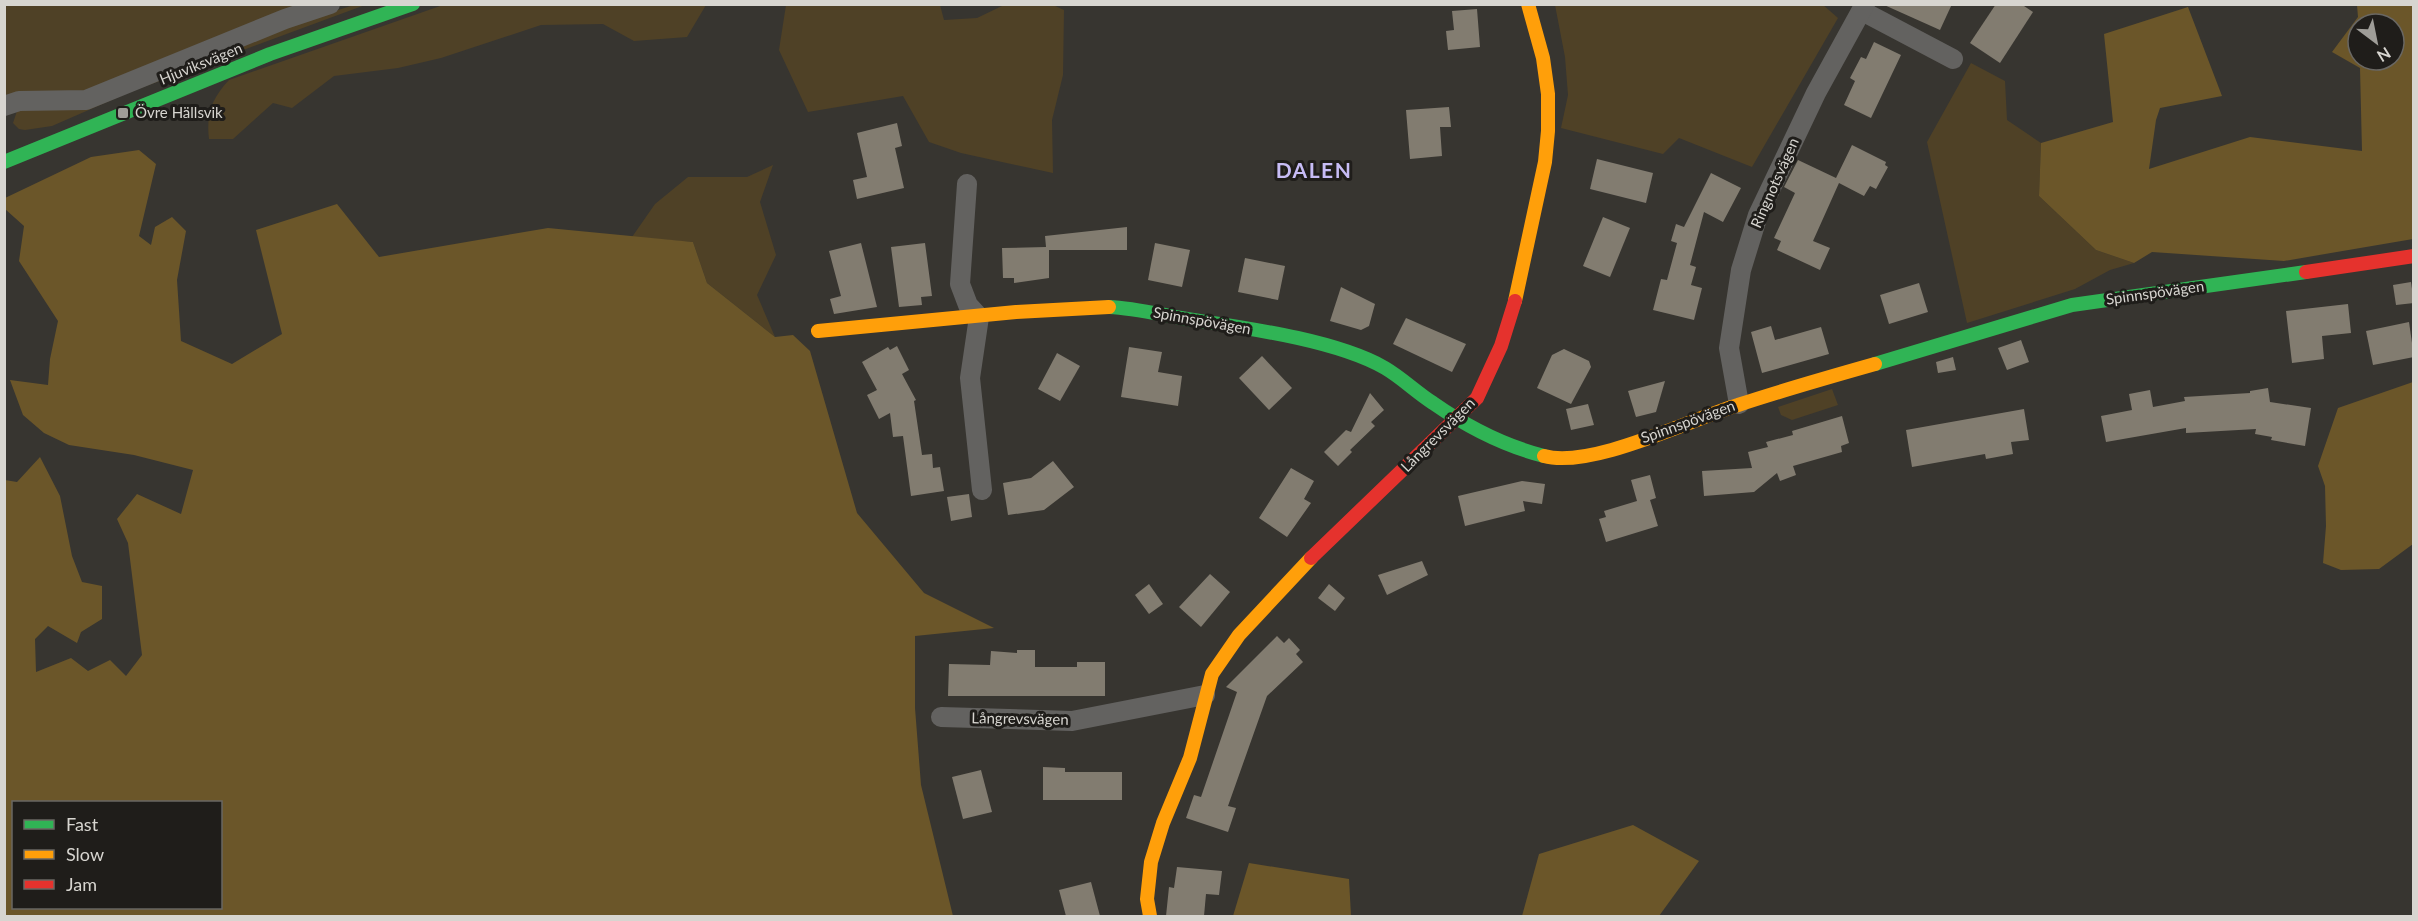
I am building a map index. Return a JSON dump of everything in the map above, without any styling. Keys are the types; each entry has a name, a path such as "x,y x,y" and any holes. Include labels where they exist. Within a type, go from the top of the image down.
{"street":[{"path":"4,106 19,101 86,100 285,19 330,4"},
{"name":"Hjuviksvägen","path":"6,157 270,54 413,4"},
{"name":"Långrevsvägen","path":"1150,916 1147,903 1150,872 1163,819 1188,764 1210,676 1245,627 1306,563 1480,392 1494,361 1516,295 1531,235 1547,150 1548,87 1544,54 1528,4"},
{"name":"Ringnotsvägen","path":"1739,404 1729,348 1741,270 1752,233 1758,215 1816,93 1864,8 1953,59"},
{"path":"967,184 960,284 968,305 979,317 979,333 973,348 970,378 981,490"},
{"name":"Spinnspövägen","path":"818,331 1016,312 1112,307 1220,324 1320,344 1359,356 1384,368 1457,417 1517,449 1554,459 1581,457 1622,446 1739,404 1988,328 2072,305 2414,256"},
{"name":"Långrevsvägen","path":"940,717 1072,721 1205,695"}],"shaded area":[{"path":"1822,4 1838,18 1752,167 1679,138 1663,154 1561,128 1568,95 1565,57 1555,5"},
{"path":"5,5 322,5 77,104 5,103"},
{"path":"354,5 365,5 130,92 52,126 25,130 19,129 13,123 17,111"},
{"path":"443,5 706,5 687,37 634,41 603,24 541,25 441,58 398,68 334,76 292,108 273,103 233,139 209,139 208,122 214,100 229,80"},
{"path":"786,5 940,5 944,20 977,18 1004,5 1053,5 1064,10 1063,75 1052,120 1053,173 961,153 929,142 903,96 808,112 779,50"},
{"path":"2357,5 2413,5 2413,239 2284,261 2152,252 2134,263 2096,250 2039,196 2041,143 2113,122 2104,34 2188,7 2222,96 2160,108 2156,120 2149,169 2250,137 2362,151 2360,72 2406,72 2406,12 2358,12"},
{"path":"2346,33 2346,60 2332,52"},
{"path":"1971,63 2005,81 2007,120 2041,143 2039,196 2096,250 2134,263 2110,270 2075,289 1967,323 1927,142"},
{"path":"139,150 156,164 139,236 151,245 155,227 172,217 186,231 177,280 181,341 232,364 282,334 256,230 337,204 379,257 548,228 693,242 707,283 775,337 793,335 810,351 857,513 924,593 994,628 915,636 915,708 921,785 953,916 5,916 5,480 17,482 40,457 60,496 72,556 82,582 102,586 102,619 81,632 77,643 48,626 35,639 36,672 71,658 88,671 110,660 126,676 142,655 128,543 117,519 137,494 181,514 193,470 134,455 69,445 44,433 23,415 10,380 48,385 50,359 58,321 19,261 24,226 5,209 5,198 91,157"},
{"path":"773,165 760,202 776,255 757,295 775,337 707,283 693,242 632,237 655,204 688,177 747,177"},
{"path":"2413,382 2413,544 2379,569 2341,570 2323,563 2326,526 2325,486 2318,466 2338,408"},
{"path":"1832,389 1838,405 1792,420 1781,415 1778,407"},
{"path":"1633,825 1699,861 1659,916 1522,916 1539,854"},
{"path":"1249,863 1349,879 1351,916 1233,916"}],"building":[{"path":"1882,4 1952,4 1940,30"},
{"path":"1996,4 2021,4 2033,12 2000,63 1970,43"},
{"path":"1477,9 1480,47 1448,50 1446,31 1454,30 1452,11"},
{"path":"1874,42 1901,55 1871,118 1844,105 1855,81 1850,78 1861,57 1866,59"},
{"path":"1449,107 1451,127 1440,127 1442,156 1410,159 1406,110"},
{"path":"897,123 902,146 895,148 904,188 857,199 853,180 867,177 857,133"},
{"path":"1852,145 1886,162 1885,165 1888,167 1876,189 1870,186 1864,196 1839,183 1813,241 1830,248 1820,270 1777,250 1781,241 1774,238 1795,193 1784,187 1798,160 1836,178"},
{"path":"1597,159 1653,173 1646,203 1590,189"},
{"path":"1711,173 1741,188 1723,222 1704,212 1690,265 1696,267 1691,285 1702,288 1694,320 1653,310 1661,279 1667,280 1677,243 1671,241 1676,224 1684,227"},
{"path":"1603,217 1630,228 1610,277 1583,266"},
{"path":"1127,227 1127,250 1049,250 1049,278 1014,283 1014,278 1003,278 1002,248 1046,247 1045,236"},
{"path":"861,243 877,307 834,314 830,299 841,296 829,251"},
{"path":"925,243 932,296 921,297 922,305 899,307 891,247"},
{"path":"1155,243 1190,250 1182,287 1148,280"},
{"path":"1245,258 1285,266 1278,300 1238,292"},
{"path":"2411,282 2414,303 2396,305 2393,285"},
{"path":"1919,283 1928,312 1889,324 1880,295"},
{"path":"1341,287 1375,304 1369,326 1361,330 1330,321"},
{"path":"2348,304 2351,333 2322,336 2324,359 2292,363 2286,311"},
{"path":"1406,318 1466,344 1452,372 1393,344"},
{"path":"2409,322 2414,357 2373,365 2366,331"},
{"path":"1771,326 1775,340 1821,327 1829,354 1762,373 1751,332"},
{"path":"2021,340 2029,362 2007,370 1998,348"},
{"path":"897,346 909,370 902,374 916,400 914,401 922,455 932,454 933,468 940,467 944,491 911,496 903,436 893,437 890,413 879,419 867,395 877,390 862,362 888,347 890,350"},
{"path":"1129,347 1162,352 1158,372 1182,376 1178,406 1121,397"},
{"path":"1564,349 1589,361 1591,367 1571,404 1537,388 1552,355"},
{"path":"1057,353 1080,366 1060,401 1038,389"},
{"path":"1262,356 1292,388 1269,410 1239,378"},
{"path":"1953,357 1956,370 1938,373 1936,362"},
{"path":"1665,381 1656,412 1636,417 1628,391"},
{"path":"2268,388 2270,402 2311,408 2305,446 2271,440 2272,437 2255,434 2256,429 2186,433 2186,428 2106,442 2101,416 2132,410 2129,394 2150,390 2153,407 2185,401 2184,397 2250,393 2250,391"},
{"path":"1370,393 1384,410 1371,422 1375,426 1350,450 1352,452 1338,466 1324,452 1346,430 1351,432"},
{"path":"1588,404 1594,425 1571,430 1566,409"},
{"path":"2024,409 2029,440 2011,442 2013,454 1986,459 1985,454 1912,467 1906,430"},
{"path":"1842,416 1849,443 1841,446 1842,452 1793,466 1796,475 1780,481 1777,473 1754,492 1704,496 1702,471 1752,468 1748,452 1768,447 1766,442 1793,435 1792,431"},
{"path":"1053,461 1074,487 1044,510 1008,515 1003,483 1031,478"},
{"path":"1291,468 1314,481 1304,499 1311,503 1287,537 1259,518"},
{"path":"1650,475 1656,498 1650,500 1658,526 1606,542 1599,519 1606,517 1604,511 1637,501 1631,480"},
{"path":"1522,481 1545,484 1542,504 1523,501 1525,511 1465,526 1458,496"},
{"path":"969,494 972,517 951,521 947,497"},
{"path":"1422,561 1428,575 1387,595 1378,575"},
{"path":"1210,574 1230,592 1201,627 1179,607"},
{"path":"1149,584 1163,604 1149,614 1135,595"},
{"path":"1329,584 1345,598 1335,611 1318,598"},
{"path":"1277,636 1284,643 1289,638 1300,650 1296,654 1303,662 1267,696 1228,806 1236,808 1228,832 1186,818 1194,795 1201,797 1237,692 1226,687"},
{"path":"1017,650 1035,650 1035,667 1077,667 1077,662 1105,662 1105,696 948,696 949,664 990,665 991,651 1017,653"},
{"path":"1043,767 1065,768 1065,772 1122,772 1122,800 1043,800"},
{"path":"981,770 992,812 963,819 952,777"},
{"path":"1177,867 1222,871 1219,895 1206,894 1204,916 1166,916 1169,887 1174,888"},
{"path":"1091,882 1100,916 1066,916 1059,890"}],"traffic: fast":[{"path":"4,162 270,54 413,4"},
{"path":"1875,364 2072,305 2306,272"},
{"path":"1109,307 1258,330 1340,349 1385,368 1433,403 1472,427 1500,441 1544,456"}],"traffic: slow":[{"path":"1515,301 1545,162 1548,131 1548,94 1543,58 1528,4"},
{"path":"818,331 1016,312 1109,307"},
{"path":"1544,456 1564,458 1613,450 1755,399 1875,364"},
{"path":"1150,916 1147,899 1151,862 1163,823 1190,758 1212,674 1239,635 1311,558"}],"traffic: jam":[{"path":"2306,272 2414,256"},
{"path":"1311,558 1477,398 1501,346 1515,301"}],"place":[{"name":"Övre Hällsvik","path":"123,113"}],"district":[{"name":"DALEN","path":"1314,171"}]}
